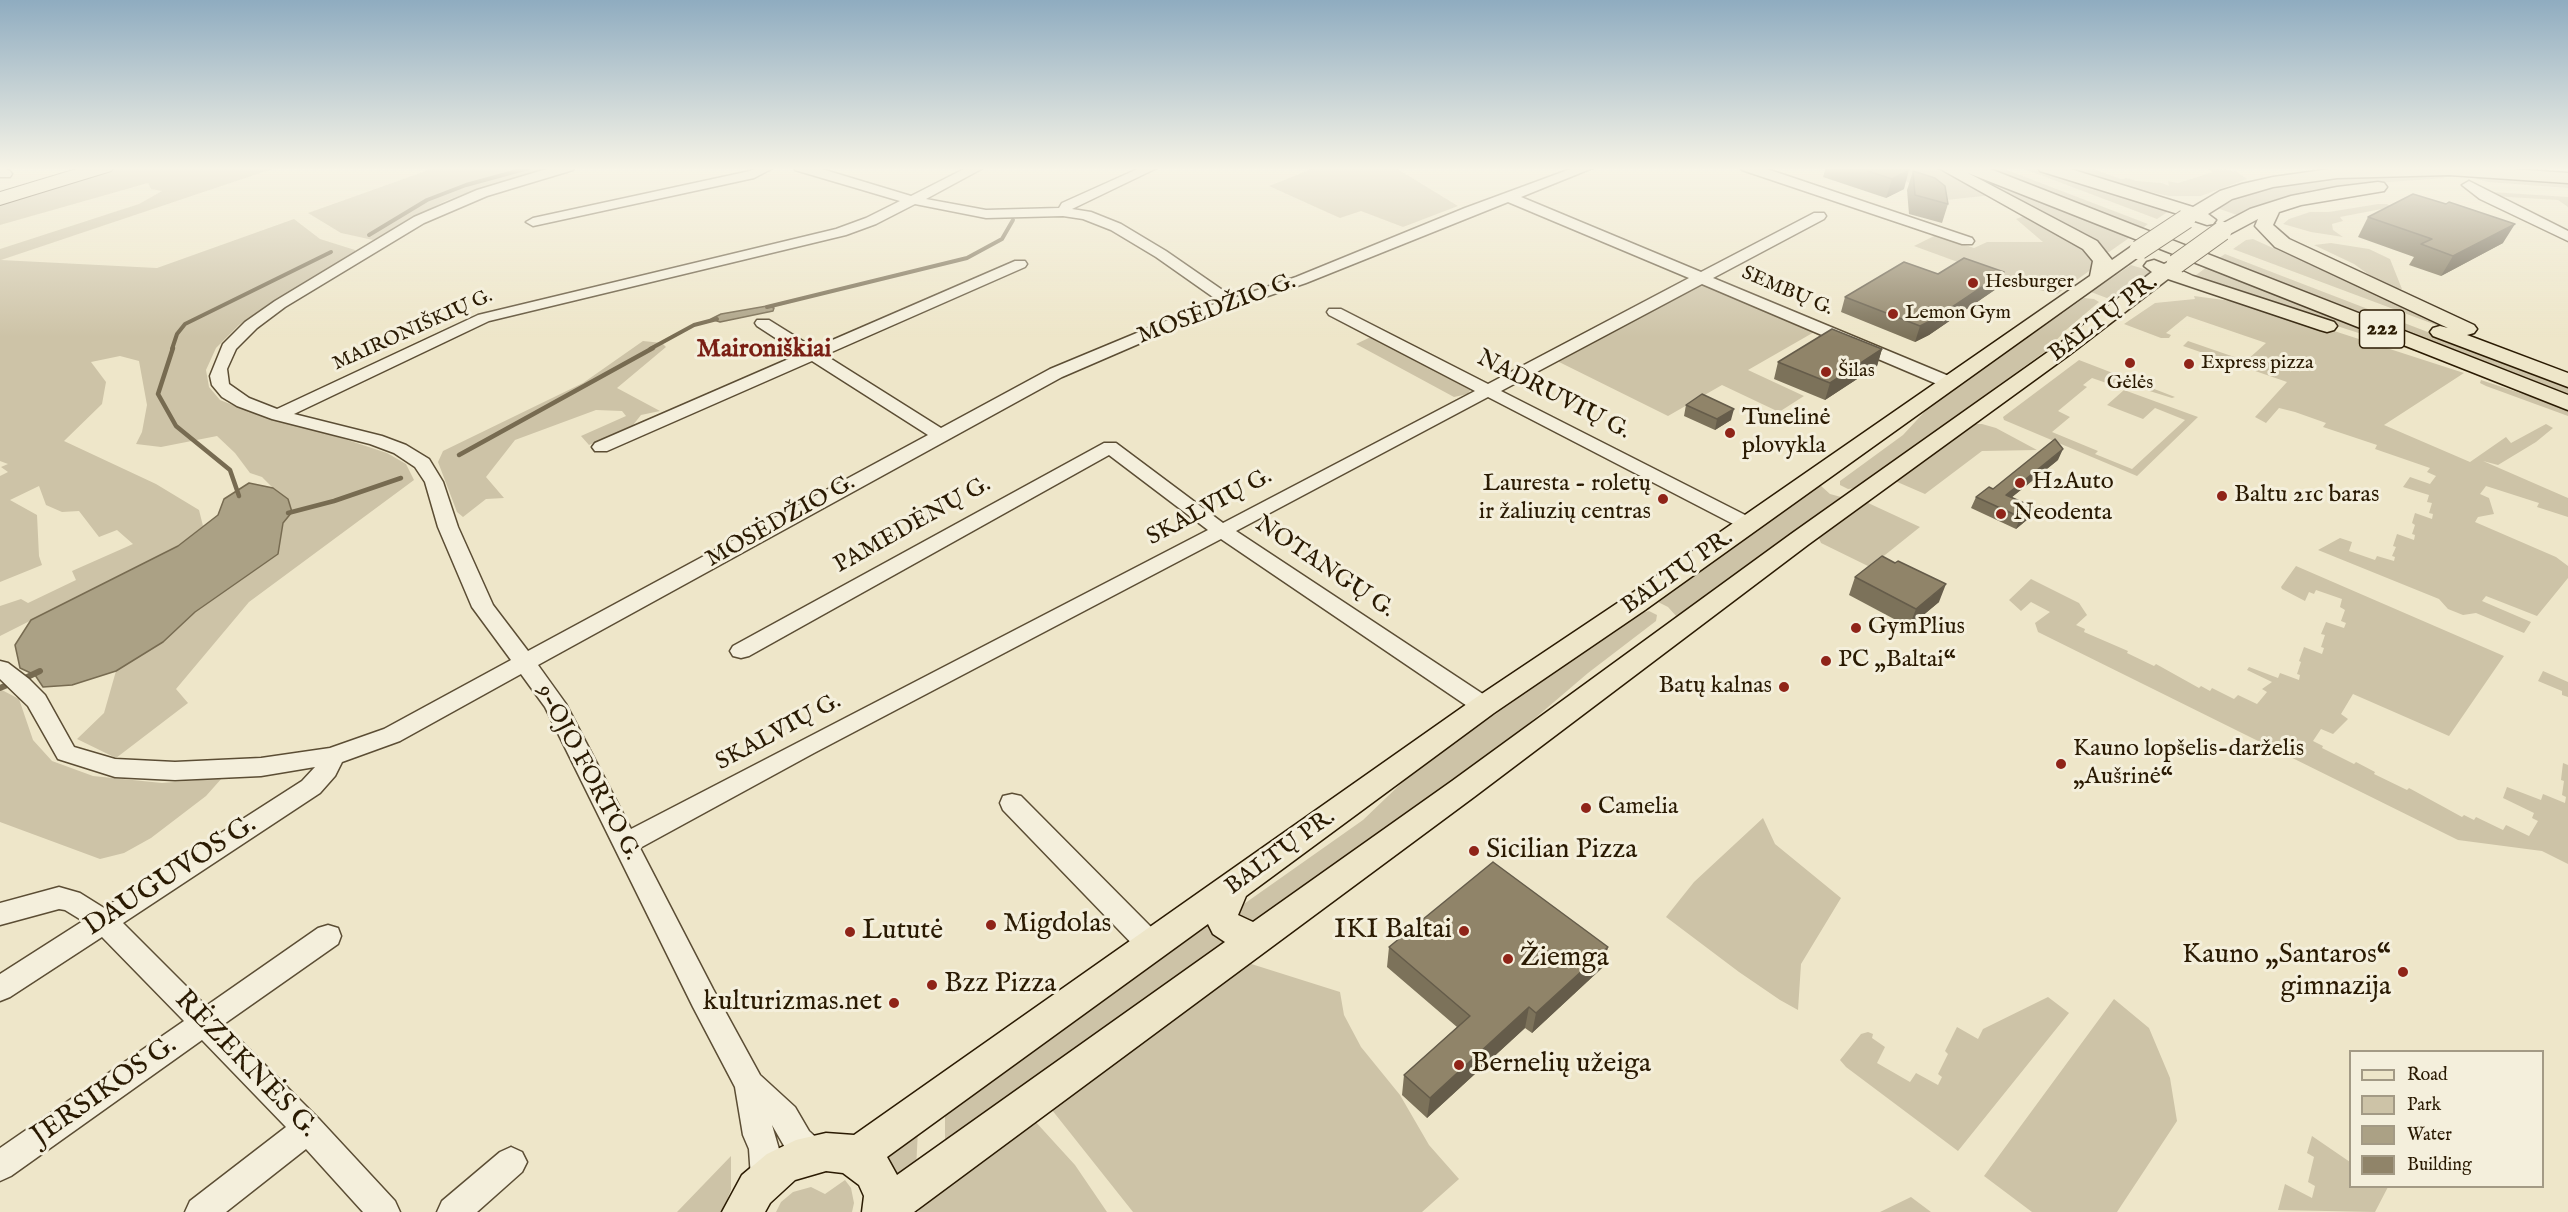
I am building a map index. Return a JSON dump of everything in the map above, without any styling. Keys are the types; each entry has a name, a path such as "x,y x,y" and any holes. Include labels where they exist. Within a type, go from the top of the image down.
{"main road":[{"path":"2050,224 2090,245 2103,260 2099,277"},
{"name":"222","path":"2113,224 2559,399"},
{"name":"222","path":"2158,224 2568,378"},
{"name":"BALTŲ PR.","path":"851,1155 868,1148 1151,945 1232,890 1484,706 1635,604 2099,277 2179,224"},
{"path":"2207,224 2223,231"},
{"name":"BALTŲ PR.","path":"890,1212 898,1200 1472,782 1677,629 2062,351 2119,305 2235,224"},
{"path":"2265,224 2264,226 2282,243 2568,378"},
{"path":"2138,251 2171,268 2249,300 2504,384 2559,399"},
{"path":"2075,294 2097,297 2119,305 2175,293 2249,300"},
{"path":"1821,474 1829,487 1843,494 1861,495"},
{"path":"1635,604 1656,608 1665,613 1677,629"},
{"path":"1232,890 1223,905 1221,916 1225,924 1242,936 1257,937"},
{"path":"743,1212 756,1189 781,1167 812,1154 826,1152 851,1155 873,1171 880,1182 884,1196 883,1212"}],"street":[{"name":"9-OJO FORTO G.","path":"416,224 289,299 251,325 229,348 221,363 218,376 221,386 243,402 278,415 376,440 422,463 434,482 448,527 483,607 555,704 750,1085 758,1134 764,1149 767,1178"},
{"name":"MAIRONIŠKIŲ G.","path":"278,415 484,318 841,232 864,224"},
{"path":"1107,224 1161,254 1233,304"},
{"name":"MOSĖDŽIO G.","path":"8,674 37,701 66,753 115,768 175,771 261,767 332,756 392,735 940,435 1090,357 1174,323 1341,265 1443,224"},
{"name":"SEMBŲ G.","path":"1571,224 1950,383"},
{"name":"SKALVIŲ G.","path":"625,844 1804,224"},
{"path":"1915,224 1967,241"},
{"path":"2541,224 2568,237"},
{"path":"601,447 1020,264"},
{"name":"NADRUVIŲ G.","path":"1335,312 1748,524"},
{"path":"763,323 940,435"},
{"name":"NOTANGŲ G.","path":"1110,447 1222,531 1484,706"},
{"name":"PAMEDĖNŲ G.","path":"741,651 1110,447"},
{"name":"DAUGUVOS G.","path":"0,988 310,787 327,770 332,756"},
{"path":"1011,803 1151,945"},
{"name":"RĖZEKNĖS G.","path":"0,914 59,898 71,900 104,921 308,1129 384,1212"},
{"name":"JERSIKOS G.","path":"0,1166 328,936"},
{"name":"9-OJO FORTO G.","path":"750,1085 784,1117 798,1141 812,1154"},
{"path":"201,1212 308,1129"},
{"path":"453,1212 512,1162"}],"green space":[{"path":"79,224 110,224 1,260 157,268 281,224 300,224 320,239 355,250 356,253 273,301 239,325 216,348 206,370 209,387 220,400 253,413 308,427 387,453 406,464 414,480 249,602 176,689 188,703 116,758 77,739 104,713 116,671 163,642 195,612 278,554 283,523 273,488 262,477 250,473 235,453 217,436 161,447 136,444 142,432 147,405 139,361 120,356 91,362 106,382 102,404 64,441 156,484 199,510 203,526 178,546 0,636 0,606 21,599 28,603 76,580 72,571 133,544 117,530 99,537 79,511 62,512 46,505 39,486 10,500 37,515 39,556 42,565 0,582 0,476 8,472 1,467 8,464 0,461 0,249"},
{"path":"325,224 403,224 373,240 341,233"},
{"path":"1394,224 1412,224 1403,227"},
{"path":"2021,224 2044,224 2079,241 2096,263 2092,269 2057,294 2026,287 1914,246 1936,235 1974,248 1987,242 2043,242"},
{"path":"2055,224 2100,224 2132,236 2109,252 2105,252"},
{"path":"2123,224 2148,224 2140,230"},
{"path":"2283,224 2334,224 2333,230 2343,237 2311,232"},
{"path":"2253,239 2481,342 2233,249 2246,240"},
{"path":"2331,243 2369,249 2390,259 2402,289 2394,288 2375,279 2354,264 2314,245"},
{"path":"2225,254 2568,386 2568,397 2216,260"},
{"path":"2131,265 2154,272 2112,300 2091,292"},
{"path":"2208,266 2458,365 2191,279"},
{"path":"1703,283 1816,331 1748,370 1804,396 1779,412 1722,385 1668,416 1551,358"},
{"path":"2194,296 2263,308 2464,373 2384,425 2470,462 2506,437 2511,443 2546,424 2553,428 2536,442 2498,465 2483,461 2568,498 2568,517 2537,507 2539,503 2486,486 2480,494 2489,498 2494,514 2478,517 2475,522 2556,557 2568,566 2568,578 2537,616 2486,596 2482,601 2531,622 2524,633 2476,613 2463,615 2448,609 2439,599 2318,550 2340,538 2352,542 2349,551 2375,560 2377,556 2394,561 2395,557 2392,556 2396,547 2393,546 2397,534 2414,540 2415,535 2412,534 2415,525 2412,523 2415,513 2432,519 2433,514 2429,513 2432,503 2427,502 2429,495 2403,487 2410,477 2430,484 2436,476 2427,472 2430,468 2375,449 2377,445 2323,427 2326,423 2295,412 2279,408 2266,423 2255,417 2287,382 2183,346 2188,341 2246,361 2266,343 2187,316 2166,333 2171,335 2169,338 2161,338 2124,324 2155,303 2195,299"},
{"path":"2084,298 2099,302 2066,330 2046,351 1856,488 1848,489 1840,485 1840,481 1903,435 1928,408"},
{"path":"1373,336 1469,384 1471,389 1468,394 1454,397 1356,344"},
{"path":"643,341 662,343 666,347 617,388 660,411 641,415 633,425 589,445 581,436 626,416 622,411 596,410 515,440 486,477 504,498 486,499 463,517 457,512 438,462 443,451 583,383"},
{"path":"2079,360 2175,397 2124,383 2118,387 2092,378 2083,385 2087,387 2058,411 2070,417 2052,432 2098,451 2095,454 2132,469 2185,420 2155,408 2143,419 2107,405 2124,390 2198,417 2137,476 2004,420 2003,417"},
{"path":"2481,380 2568,409 2568,416 2486,386 2480,383"},
{"path":"1974,424 1996,428 2037,450 1982,451 1925,494 1895,481"},
{"path":"1820,485 1830,494 1841,497 1677,617 1668,607 1656,601"},
{"path":"1866,502 1920,527 1870,567 1821,543 1818,536"},
{"path":"2296,566 2504,656 2449,736 2353,694 2341,714 2348,719 2333,734 2321,729 2313,741 2323,746 2322,748 2354,764 2356,762 2375,772 2374,774 2407,790 2409,788 2462,817 2464,815 2474,820 2476,817 2503,830 2506,825 2529,836 2538,821 2532,818 2534,813 2503,798 2507,787 2541,800 2543,794 2565,803 2566,797 2562,795 2564,781 2561,780 2563,763 2568,765 2568,864 2542,851 2458,840 2038,632 2035,623 2050,612 2031,602 2021,611 2009,600 2031,579 2079,603 2087,615 2076,625 2085,629 2084,632 2128,651 2127,653 2154,666 2156,664 2199,688 2201,686 2210,691 2212,688 2234,699 2238,695 2257,704 2267,692 2262,689 2272,682 2247,670 2249,667 2278,678 2280,673 2299,680 2300,675 2297,674 2304,647 2322,654 2324,648 2321,647 2325,635 2321,634 2326,622 2344,628 2346,623 2341,621 2345,610 2340,607 2342,599 2316,590 2314,594 2309,592 2305,601 2282,589 2281,587"},
{"path":"1649,611 1657,615 1656,621 1588,673 1527,725 1457,777 1258,920 1253,922 1238,915 1241,906 1363,820 1412,773 1639,613"},
{"path":"2543,671 2568,682 2568,697 2562,695 2562,691 2538,681"},
{"path":"0,689 19,699 33,740 52,761 93,776 162,783 222,778 206,796 151,838 124,853 100,859 0,822"},
{"path":"1763,818 1775,844 1841,898 1801,964 1798,1010 1739,972 1666,917 1694,882"},
{"path":"1208,918 1228,942 945,1146 945,1111"},
{"path":"1245,962 1340,992 1344,1015 1361,1047 1400,1095 1429,1145 1459,1179 1422,1212 1133,1212 1048,1105"},
{"path":"2048,997 2069,1013 1958,1151 1846,1067 1840,1060 1861,1034 1868,1032 1873,1034 1872,1038 1885,1047 1877,1063 1910,1082 1916,1073 1938,1085 1942,1077 1938,1074 1948,1054 1945,1051 1957,1027 1978,1039 1983,1029"},
{"path":"2114,999 2149,1028 2170,1078 2177,1121 2117,1212 2032,1212 1984,1176"},
{"path":"1033,1119 1075,1165 1107,1212 918,1212 924,1202"},
{"path":"918,1130 916,1169 892,1185 880,1158"},
{"path":"2312,1136 2349,1161 2349,1188 2387,1188 2375,1212 2278,1210 2285,1184 2312,1198 2315,1186 2308,1182 2314,1157 2307,1153"},
{"path":"731,1156 731,1190 722,1212 677,1212"},
{"path":"845,1180 851,1188 854,1203 852,1212 776,1212 781,1202 793,1192 811,1187 825,1194"},
{"path":"1911,1197 1931,1212 1880,1212"}],"water":[{"path":"767,306 774,308 773,311 720,322 711,319 721,314"},
{"path":"249,483 273,488 288,499 292,512 283,523 278,554 195,612 163,642 116,671 72,685 43,687 35,675 20,668 15,645 31,620 178,546 218,515 224,499"}],"building":[{"path":"2387,224 2515,224 2453,256 2421,244 2432,239"},
{"path":"1964,258 2004,272 1920,326 1845,297 1904,262 1938,274"},
{"path":"1832,329 1882,349 1830,383 1778,362"},
{"path":"1702,394 1734,409 1717,419 1686,405"},
{"path":"2055,439 2063,449 2006,495 2033,507 2020,517 1976,497 1989,487 1993,489"},
{"path":"1882,556 1895,563 1898,561 1946,584 1916,609 1855,577"},
{"name":"Žiemga","path":"1493,862 1608,947 1536,1013 1529,1007 1430,1098 1404,1075 1470,1016 1389,947"}],"waterway":[{"path":"369,235 388,224"},
{"path":"767,307 967,258 1002,239 1011,224"},
{"path":"172,349 177,334 185,324 331,252"},
{"path":"650,349 694,325 717,319"},
{"path":"173,348 158,394 176,426 230,470 239,496"},
{"path":"459,455 653,348"},
{"path":"288,513 334,501 401,478"},
{"path":"21,680 40,671"},
{"path":"0,688 12,683"}],"place":[{"name":"Hesburger","path":"1973,283"},
{"name":"Lemon Gym","path":"1893,314"},
{"name":"Gėlės","path":"2130,363"},
{"name":"Express pizza","path":"2189,364"},
{"name":"Šilas","path":"1826,372"},
{"name":"Tunelinė plovykla","path":"1730,433"},
{"name":"H2Auto","path":"2020,483"},
{"name":"Baltu 21c baras","path":"2222,496"},
{"name":"Lauresta - roletų ir žaliuzių centras","path":"1663,499"},
{"name":"Neodenta","path":"2001,514"},
{"name":"GymPlius","path":"1856,628"},
{"name":"PC „Baltai“","path":"1826,661"},
{"name":"Batų kalnas","path":"1784,687"},
{"name":"Kauno lopšelis-darželis „Aušrinė“","path":"2061,764"},
{"name":"Camelia","path":"1586,808"},
{"name":"Sicilian Pizza","path":"1474,851"},
{"name":"Migdolas","path":"991,925"},
{"name":"IKI Baltai","path":"1464,931"},
{"name":"Lututė","path":"850,932"},
{"name":"Žiemga","path":"1508,959"},
{"name":"Kauno „Santaros“ gimnazija","path":"2403,972"},
{"name":"Bzz Pizza","path":"932,985"},
{"name":"kulturizmas.net","path":"894,1003"},
{"name":"Bernelių užeiga","path":"1459,1065"}],"district":[{"name":"Maironiškiai","path":"764,351"}]}
